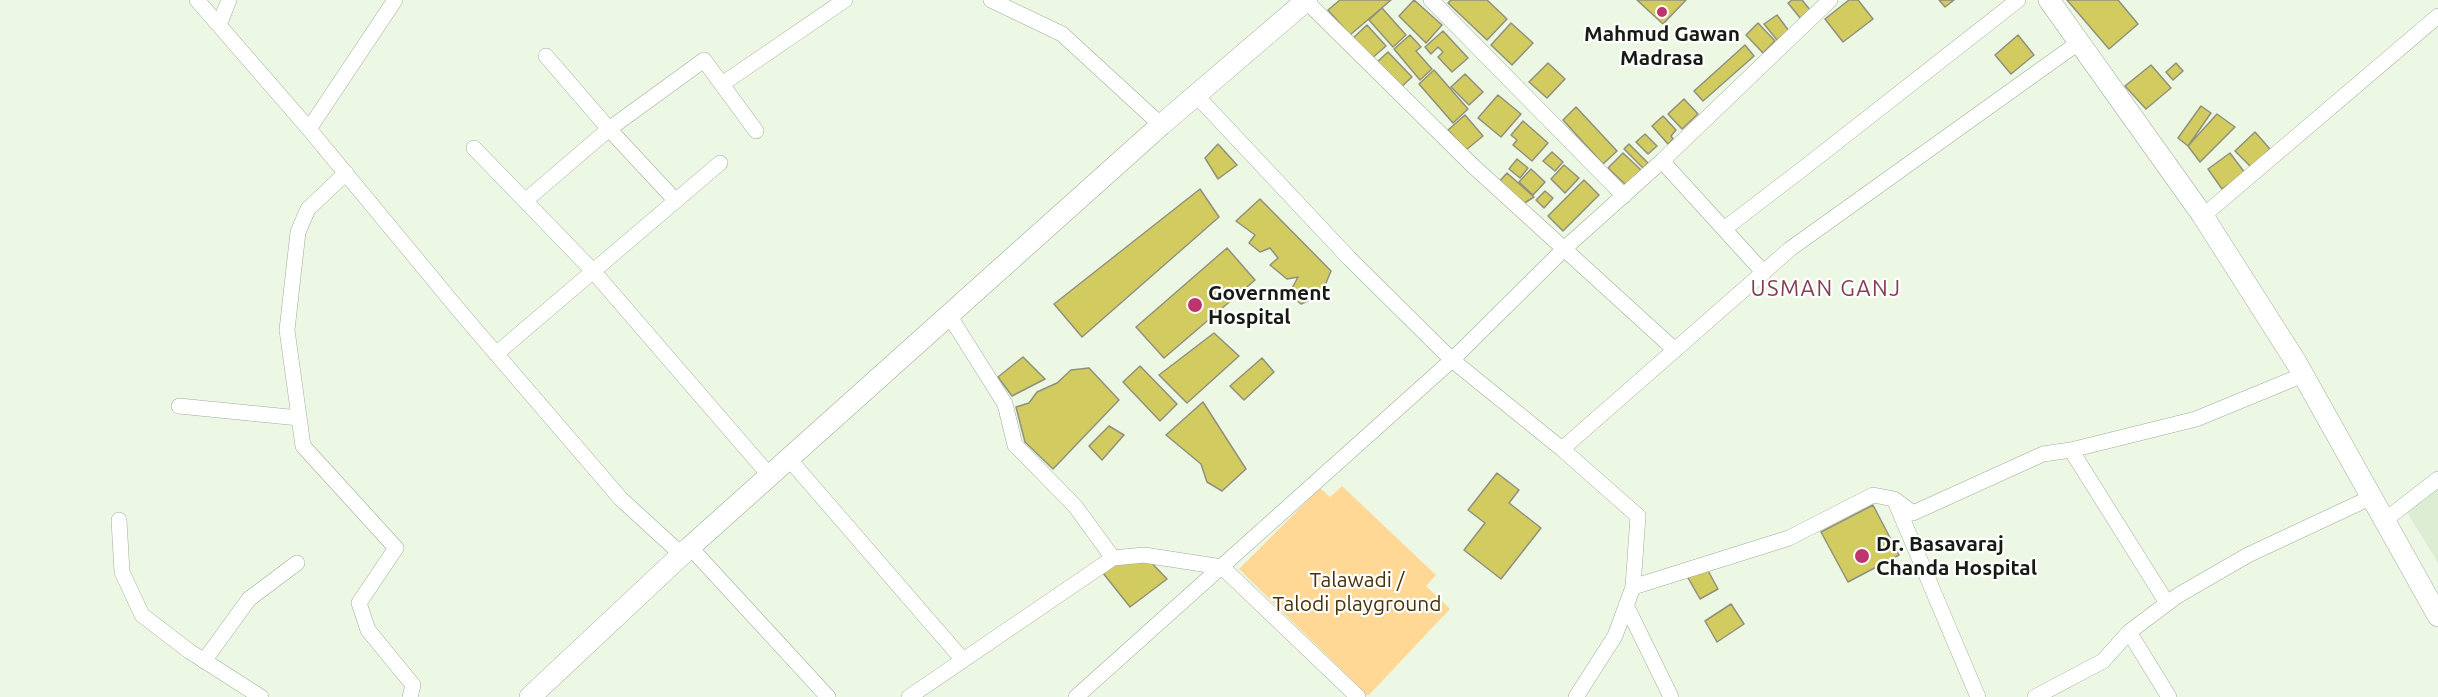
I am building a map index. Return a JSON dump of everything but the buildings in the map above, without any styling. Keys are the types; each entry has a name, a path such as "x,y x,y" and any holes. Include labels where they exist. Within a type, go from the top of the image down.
{"street":[{"path":"197,0 309,129 496,354 621,499 686,551 828,697"},
{"path":"219,25 229,0"},
{"path":"309,129 395,0"},
{"path":"722,84 845,0"},
{"path":"991,0 1062,34 1161,125"},
{"path":"530,697 686,551 1195,94 1306,0 1472,165 1675,350"},
{"path":"1431,0 1624,196"},
{"path":"1076,697 1452,360 1565,248 1662,161 1830,0"},
{"path":"1724,229 2018,0"},
{"path":"2055,2 2078,43 2203,216 2303,375 2438,616"},
{"path":"2203,216 2438,16"},
{"path":"1563,449 1790,249 2078,43"},
{"path":"546,56 609,129 676,201"},
{"path":"525,201 609,129 704,60 756,131"},
{"path":"1195,94 1349,258 1452,360 1563,449 1638,516 1633,587 1615,636 1576,697"},
{"path":"474,148 593,271 770,476"},
{"path":"1662,161 1764,273"},
{"path":"496,354 720,163"},
{"path":"346,173 308,209 298,232 287,330 303,446 396,548 359,603 368,630 413,685 410,697"},
{"path":"949,315 1005,404 1016,445 1075,506 1113,558"},
{"path":"1633,587 1789,538 1873,495 1894,499 1913,513 2043,454 2071,450 2196,419 2303,375"},
{"path":"179,406 299,418"},
{"path":"2071,450 2167,603"},
{"path":"789,459 963,660"},
{"path":"2385,520 2438,478"},
{"path":"2035,697 2103,661 2129,632 2167,603 2248,555 2372,497"},
{"path":"1894,499 1978,697"},
{"path":"119,520 122,572 142,615 204,661 261,697"},
{"path":"909,697 1113,558 1144,555 1222,567 1358,697"},
{"path":"204,661 249,599 297,563"},
{"path":"1626,605 1671,697"},
{"path":"2129,632 2169,697"}],"shaded area":[{"path":"2438,484 2438,563 2405,509"}],"green space":[{"name":"Talawadi / Talodi playground","path":"1342,486 1436,575 1426,586 1450,609 1368,696 1239,569 1320,488 1330,497"}],"place":[{"name":"Mahmud Gawan Madrasa","path":"1662,12"},
{"name":"Government Hospital","path":"1195,305"},
{"name":"Dr. Basavaraj Chanda Hospital","path":"1862,556"}],"district":[{"name":"USMAN GANJ","path":"1826,289"}]}
